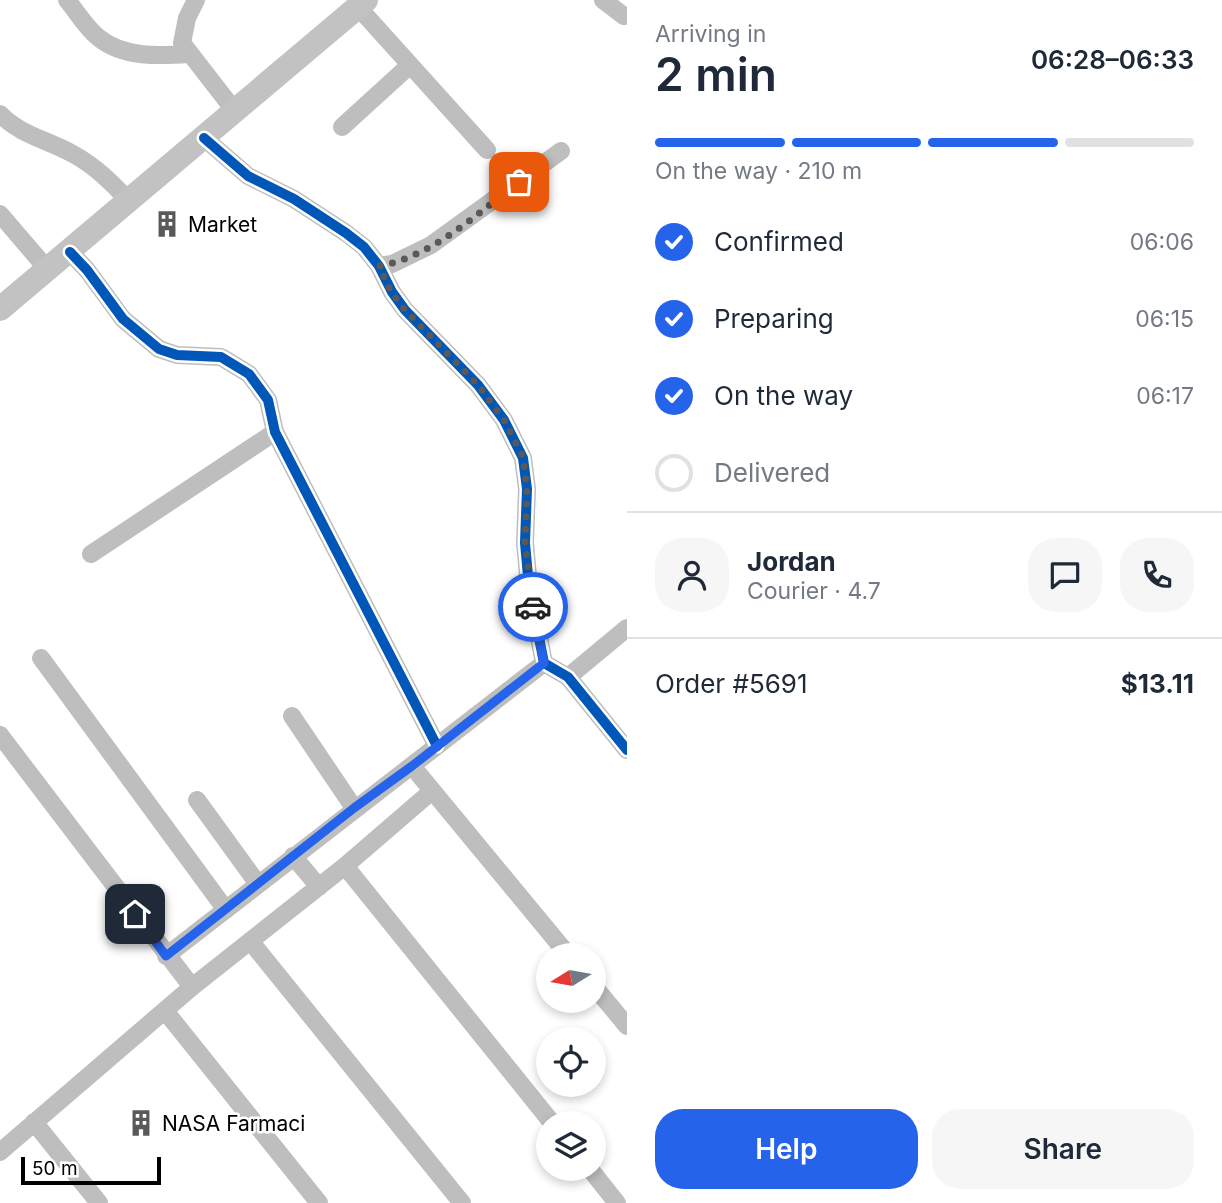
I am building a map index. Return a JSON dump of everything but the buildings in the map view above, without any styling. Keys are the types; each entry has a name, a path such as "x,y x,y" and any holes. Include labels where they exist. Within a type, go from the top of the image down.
{"street":[{"path":"67,0 99,38 111,46 154,56 189,54"},
{"path":"196,0 187,18 182,43 234,110"},
{"path":"603,0 624,16"},
{"path":"0,309 362,3 410,65 487,150"},
{"path":"342,127 410,65"},
{"path":"0,114 9,123 72,153 100,171 128,200"},
{"path":"204,138 248,176 294,199 364,247 379,266 391,292 405,310 485,394 504,420 523,457 527,489 525,543 529,587 544,663 568,677 627,750"},
{"path":"379,266 408,258 431,246 561,150"},
{"path":"0,214 48,270"},
{"path":"70,252 88,270 123,319 159,349 177,355 221,357 249,374 268,400 275,432 437,746"},
{"path":"90,554 275,432"},
{"path":"568,677 627,628"},
{"path":"41,659 226,910"},
{"path":"166,956 544,663"},
{"path":"292,716 354,808"},
{"path":"0,736 192,988"},
{"path":"412,766 558,943"},
{"path":"0,1152 92,1071 345,866 432,791"},
{"path":"197,800 258,884"},
{"path":"293,856 319,887"},
{"path":"345,866 543,1111"},
{"path":"251,942 462,1203"},
{"path":"606,1001 627,1026"},
{"path":"166,1012 319,1203"},
{"path":"34,1122 99,1203"},
{"path":"600,1181 617,1203"}],"cycle path":[{"path":"204,138 248,176 294,199 364,247 379,266 405,310 478,385 504,420 523,458 527,489 525,543 529,587 544,663 568,677 627,750"},
{"path":"70,252 87,270 123,319 159,349 177,355 221,357 249,374 268,400 275,432 437,746"}],"way so far":[{"path":"519,182 431,246 408,258 379,266 391,292 405,310 478,385 504,420 523,457 527,489 525,543 533,607"}],"place":[{"name":"Market","path":"167,224"},
{"name":"NASA Farmaci","path":"141,1123"}],"route":[{"path":"135,914 166,956 226,910 544,663 533,607"}]}
